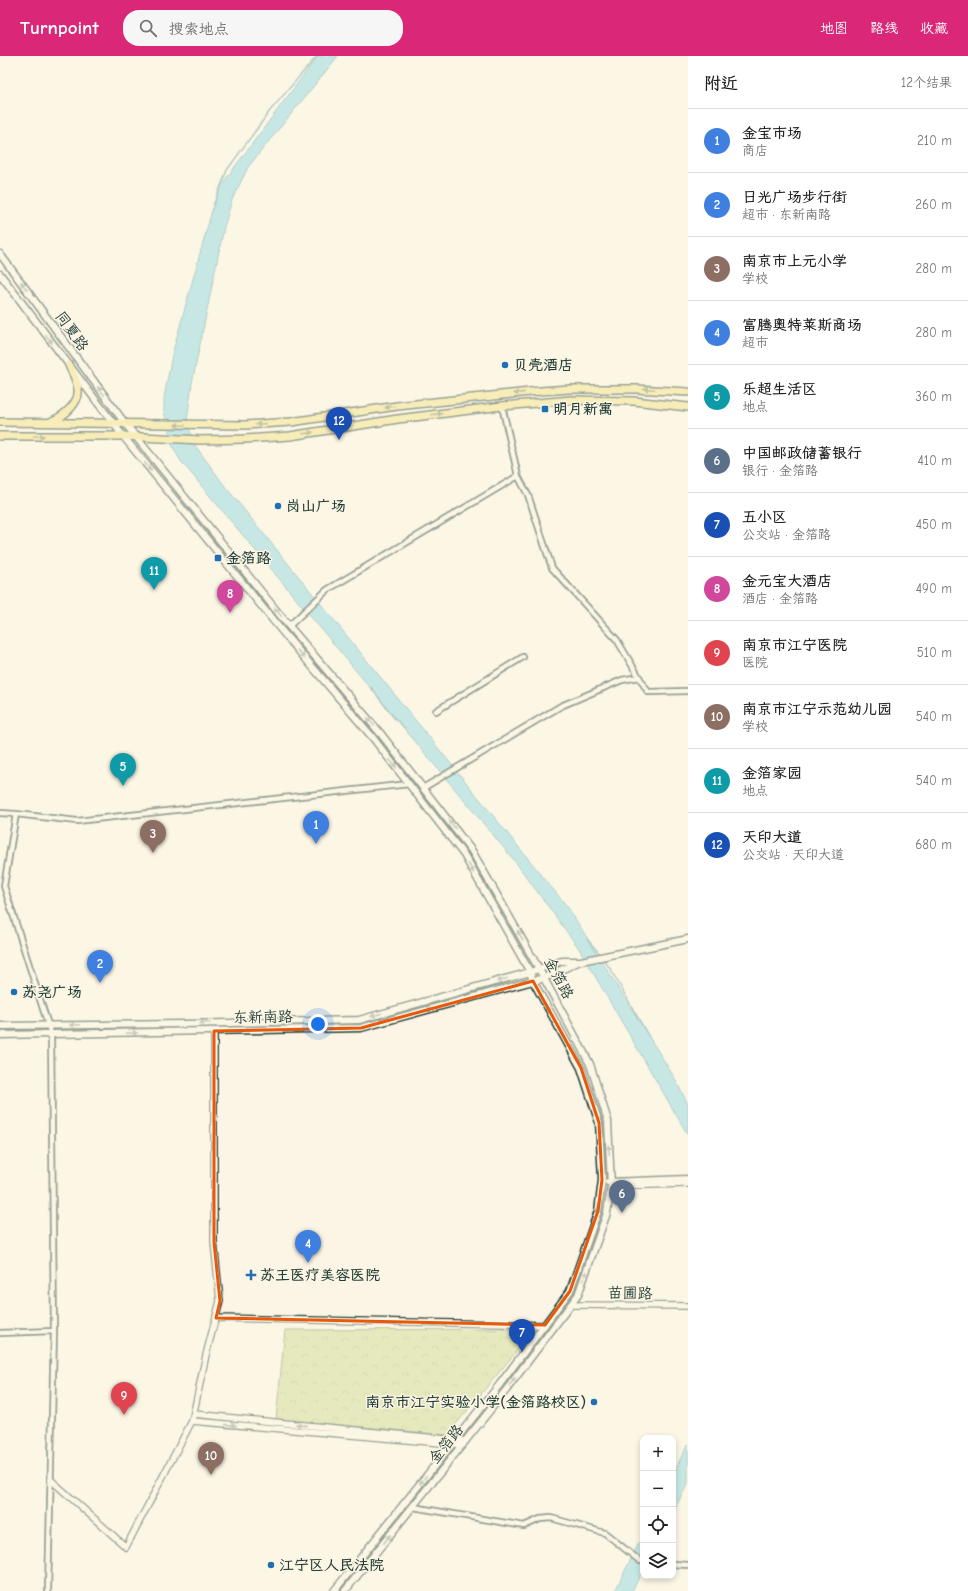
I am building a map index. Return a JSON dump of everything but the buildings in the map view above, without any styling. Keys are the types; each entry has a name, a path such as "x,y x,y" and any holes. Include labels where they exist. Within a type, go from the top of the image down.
{"main road":[{"name":"同夏路","path":"0,254 124,422"},
{"name":"同夏路","path":"0,274 123,436"},
{"path":"50,422 65,414 76,401 78,394 76,380 69,365"},
{"path":"0,422 124,422 197,426 245,425 291,422 397,406 540,391 570,389 636,389 688,392"},
{"path":"0,436 123,436 200,440 244,439 290,436 398,419 502,406 571,400 634,401 688,407"},
{"name":"金箔路","path":"124,422 289,626 381,734 472,851 544,978 590,1064 608,1121 611,1184 607,1213 578,1296 464,1443 345,1591"},
{"name":"金箔路","path":"123,436 281,630 373,738 464,854 530,972 533,981 581,1068 599,1123 602,1182 598,1211 570,1291 454,1442 334,1591"},
{"path":"581,961 688,939"},
{"name":"东新南路","path":"0,1026 359,1020 530,972 562,961 581,961"},
{"name":"东新南路","path":"0,1035 360,1028 544,978 581,961"},
{"path":"602,1182 611,1184 688,1179"}],"street":[{"path":"502,406 518,476 528,495 552,568 617,640 648,692 688,691"},
{"path":"289,626 327,590 518,476"},
{"path":"436,711 523,657"},
{"path":"423,788 561,706 622,680 639,677"},
{"path":"0,813 77,821 409,784"},
{"path":"16,814 4,886 51,1034 54,1332 48,1591"},
{"path":"51,1480 126,1547 192,1421 206,1355 220,1301 214,1242 214,1031"},
{"path":"611,1184 688,1184"},
{"name":"苗圃路","path":"571,1304 688,1306"},
{"path":"216,1318 545,1325"},
{"path":"0,1333 54,1332"},
{"path":"194,1414 464,1443"},
{"path":"192,1421 454,1442"},
{"path":"413,1506 524,1526 540,1519 551,1518 605,1533 640,1560"},
{"path":"676,1564 688,1565"}],"highlighted area":[{"path":"533,981 581,1068 599,1123 602,1180 598,1211 570,1291 545,1325 216,1318 220,1301 214,1242 214,1031 361,1028"}],"green space":[{"path":"535,1329 447,1435 276,1419 285,1330"}],"water":[{"path":"318,56 338,56 248,167 232,200 224,227 192,383 187,421 194,444 224,485 569,909 674,1077 688,1104 688,1135 578,947 514,860 180,460 172,445 164,411 164,398 172,355 214,203 222,185 234,168"},
{"path":"688,1444 688,1483 676,1506 676,1471 676,1468"},
{"path":"640,1541 640,1576 632,1591 615,1591"}],"waterway":[{"path":"214,204 227,170 269,112 317,56"},
{"path":"371,687 394,718 405,728"},
{"path":"587,939 600,954"},
{"path":"603,959 611,970 649,1037"}],"place":[{"name":"贝壳酒店","path":"505,365"},
{"name":"明月新寓","path":"545,409"},
{"name":"天印大道","path":"339,440"},
{"name":"岗山广场","path":"278,506"},
{"name":"金箔路","path":"218,558"},
{"name":"金箔家园","path":"154,590"},
{"name":"金元宝大酒店","path":"230,613"},
{"name":"乐超生活区","path":"123,786"},
{"name":"金宝市场","path":"316,844"},
{"name":"南京市上元小学","path":"153,853"},
{"name":"日光广场步行街","path":"100,983"},
{"name":"苏尧广场","path":"14,992"},
{"name":"中国邮政储蓄银行","path":"622,1213"},
{"name":"富腾奥特莱斯商场","path":"308,1263"},
{"name":"苏王医疗美容医院","path":"251,1275"},
{"name":"五小区","path":"522,1352"},
{"name":"南京市江宁实验小学(金箔路校区)","path":"594,1402"},
{"name":"南京市江宁医院","path":"124,1415"},
{"name":"南京市江宁示范幼儿园","path":"211,1475"},
{"name":"江宁区人民法院","path":"271,1565"}]}
